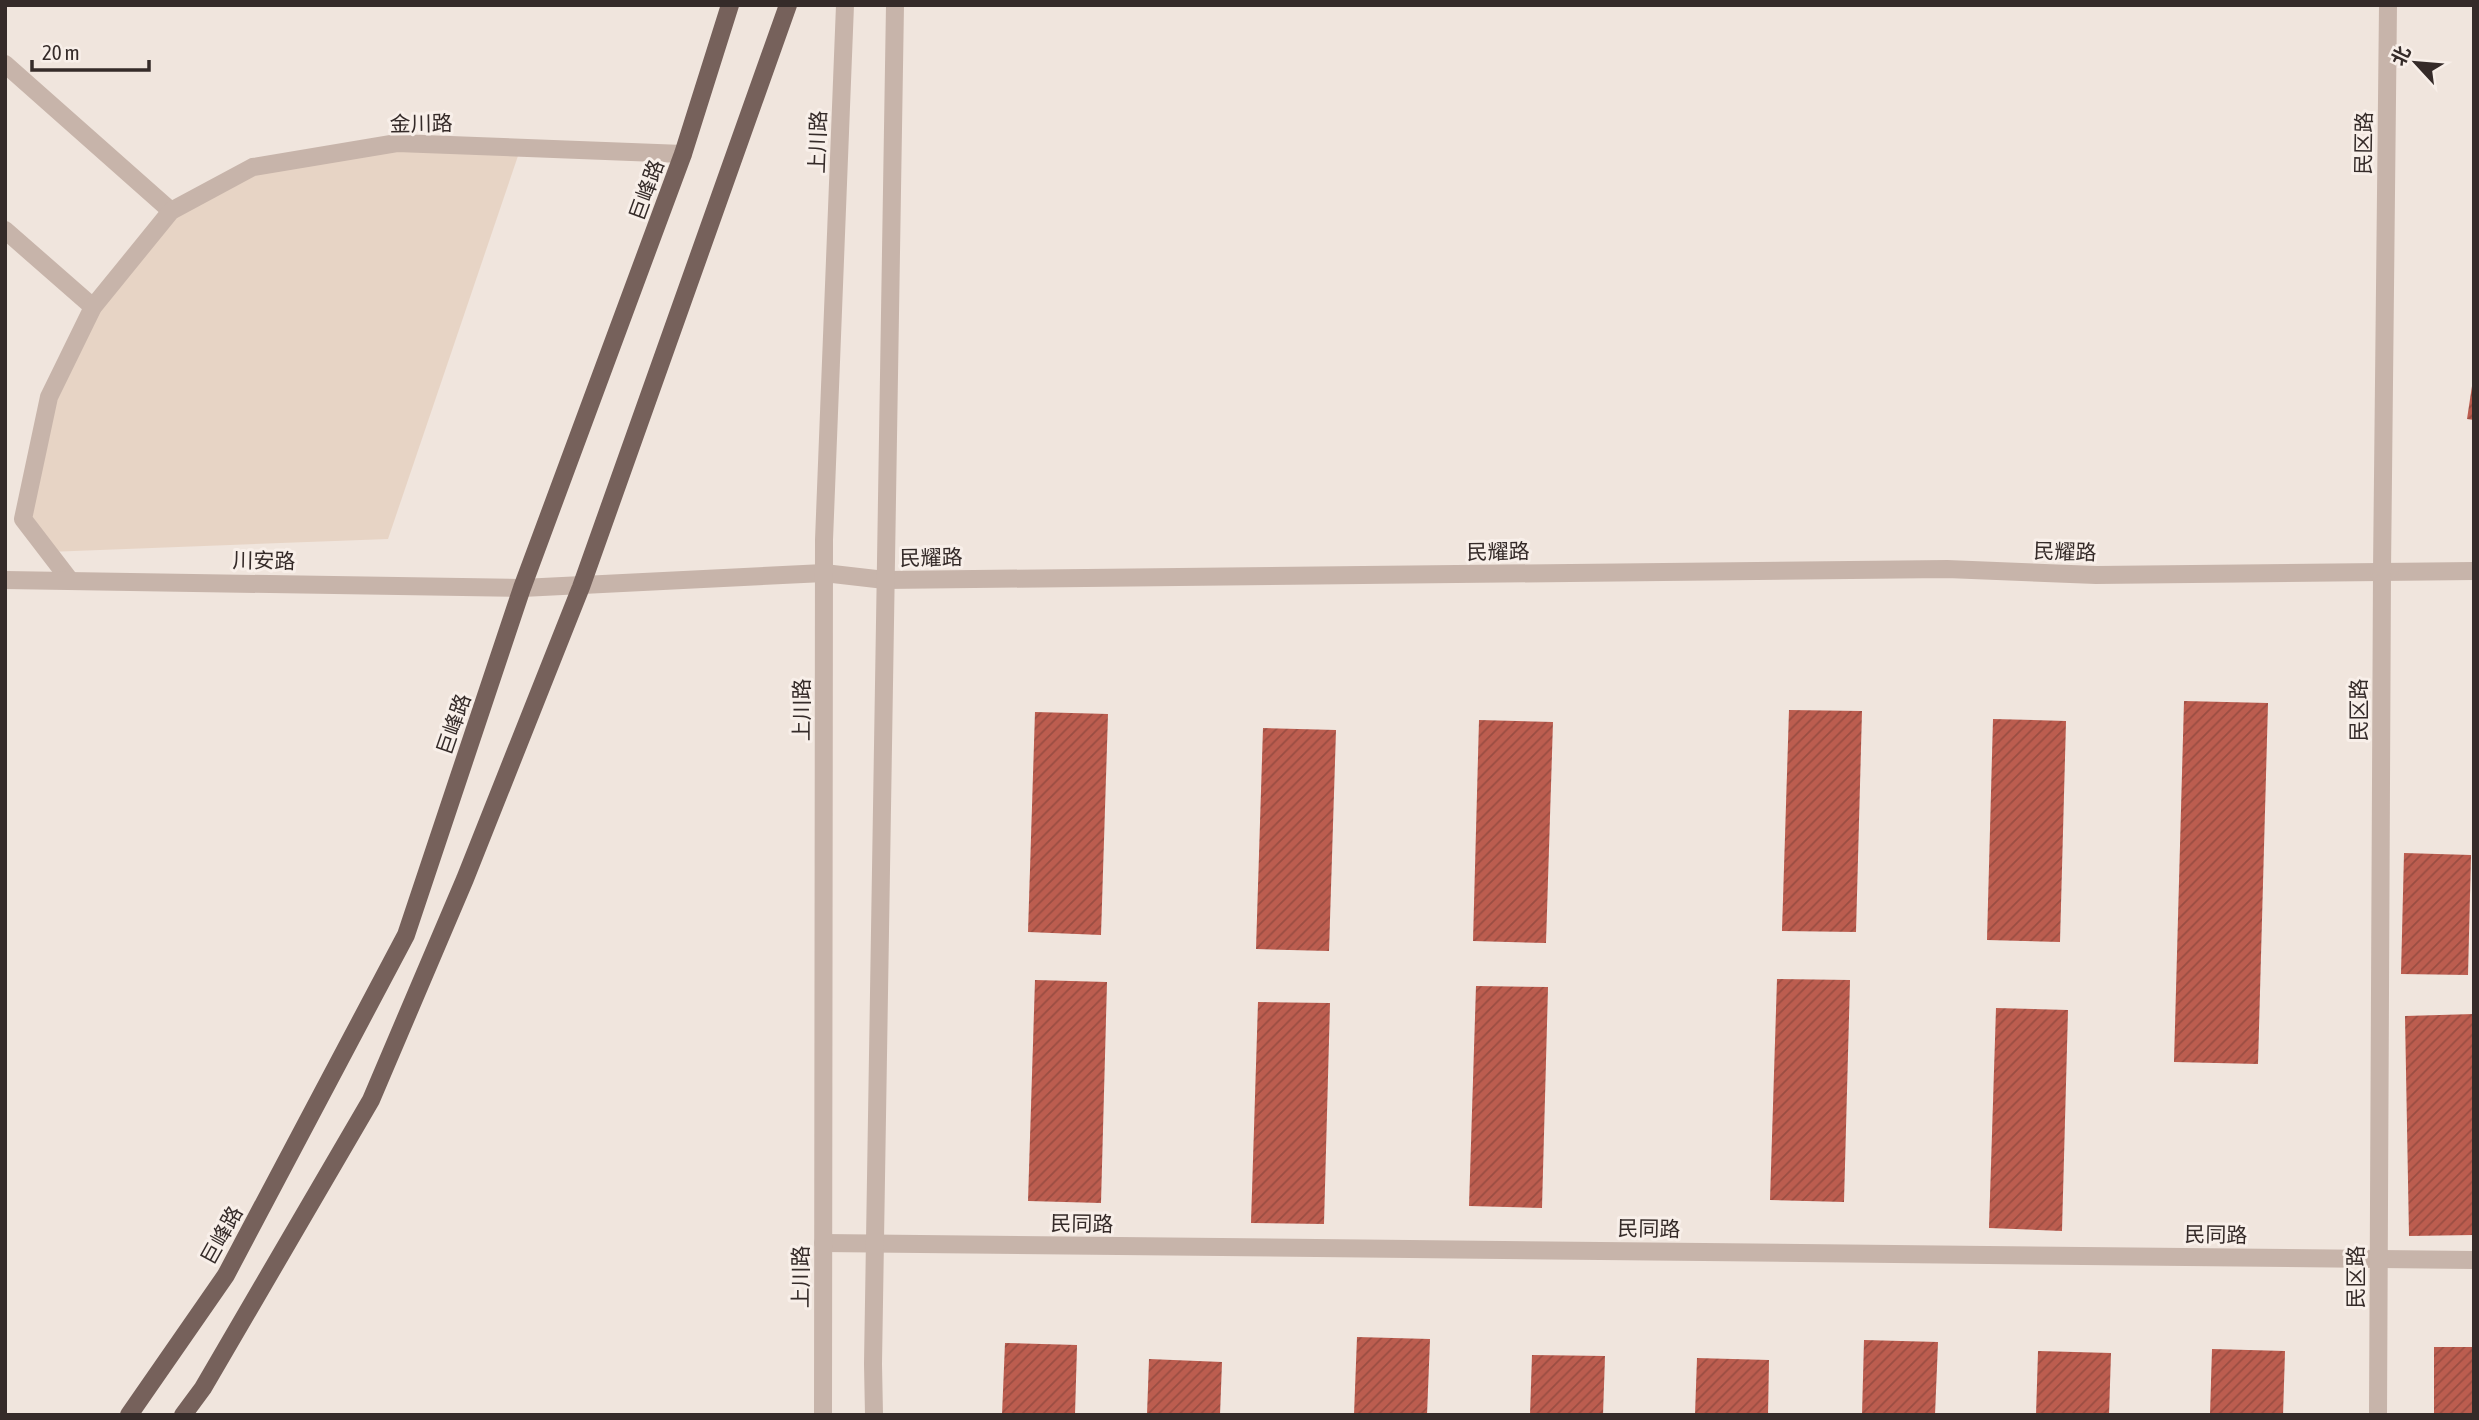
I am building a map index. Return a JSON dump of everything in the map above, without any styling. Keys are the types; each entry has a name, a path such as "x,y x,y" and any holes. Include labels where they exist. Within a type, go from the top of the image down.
{"main road":[{"name":"巨峰路","path":"129,1415 226,1275 406,935 522,588 683,154 730,5"},
{"path":"183,1415 203,1388 371,1100 465,879 581,587 788,5"}],"street":[{"name":"上川路","path":"823,1415 824,540 845,5"},
{"path":"874,1415 895,5"},
{"name":"民区路","path":"2378,1415 2388,5"},
{"path":"5,64 171,211"},
{"name":"金川路","path":"69,579 23,519 49,397 93,307 171,211 253,167 397,143 683,154"},
{"path":"5,230 93,307"},
{"name":"民耀路","path":"522,588 824,573 885,580 1947,569 2096,575 2474,571"},
{"name":"川安路","path":"5,580 522,588"},
{"name":"民同路","path":"823,1242 2474,1260"}],"shaded area":[{"path":"397,143 521,147 388,539 48,552 23,519 49,397 93,307 171,211 253,167"}],"building":[{"path":"2474,386 2474,420 2467,419"},
{"path":"2184,701 2268,703 2258,1064 2174,1062"},
{"path":"1789,710 1862,711 1856,932 1782,931"},
{"path":"1035,712 1108,714 1101,935 1028,932"},
{"path":"1993,719 2066,721 2060,942 1987,940"},
{"path":"1479,720 1553,722 1546,943 1473,941"},
{"path":"1263,728 1336,730 1329,951 1256,949"},
{"path":"2404,853 2471,855 2468,975 2401,974"},
{"path":"1777,979 1850,980 1844,1202 1770,1200"},
{"path":"1035,980 1107,982 1101,1203 1028,1201"},
{"path":"1476,986 1548,987 1542,1208 1469,1206"},
{"path":"1258,1002 1330,1003 1324,1224 1251,1223"},
{"path":"1996,1008 2068,1010 2062,1231 1989,1228"},
{"path":"2474,1014 2474,1235 2409,1236 2405,1016"},
{"path":"1357,1337 1430,1339 1427,1415 1354,1415"},
{"path":"1864,1340 1938,1342 1935,1415 1862,1415"},
{"path":"1005,1343 1077,1345 1075,1415 1002,1415"},
{"path":"2434,1347 2474,1347 2474,1415 2434,1415"},
{"path":"2212,1349 2285,1351 2283,1415 2210,1415"},
{"path":"2038,1351 2111,1353 2109,1415 2036,1415"},
{"path":"1532,1355 1605,1356 1603,1415 1530,1415"},
{"path":"1697,1358 1769,1360 1768,1415 1695,1415"},
{"path":"1149,1359 1222,1362 1220,1415 1147,1415"}]}
